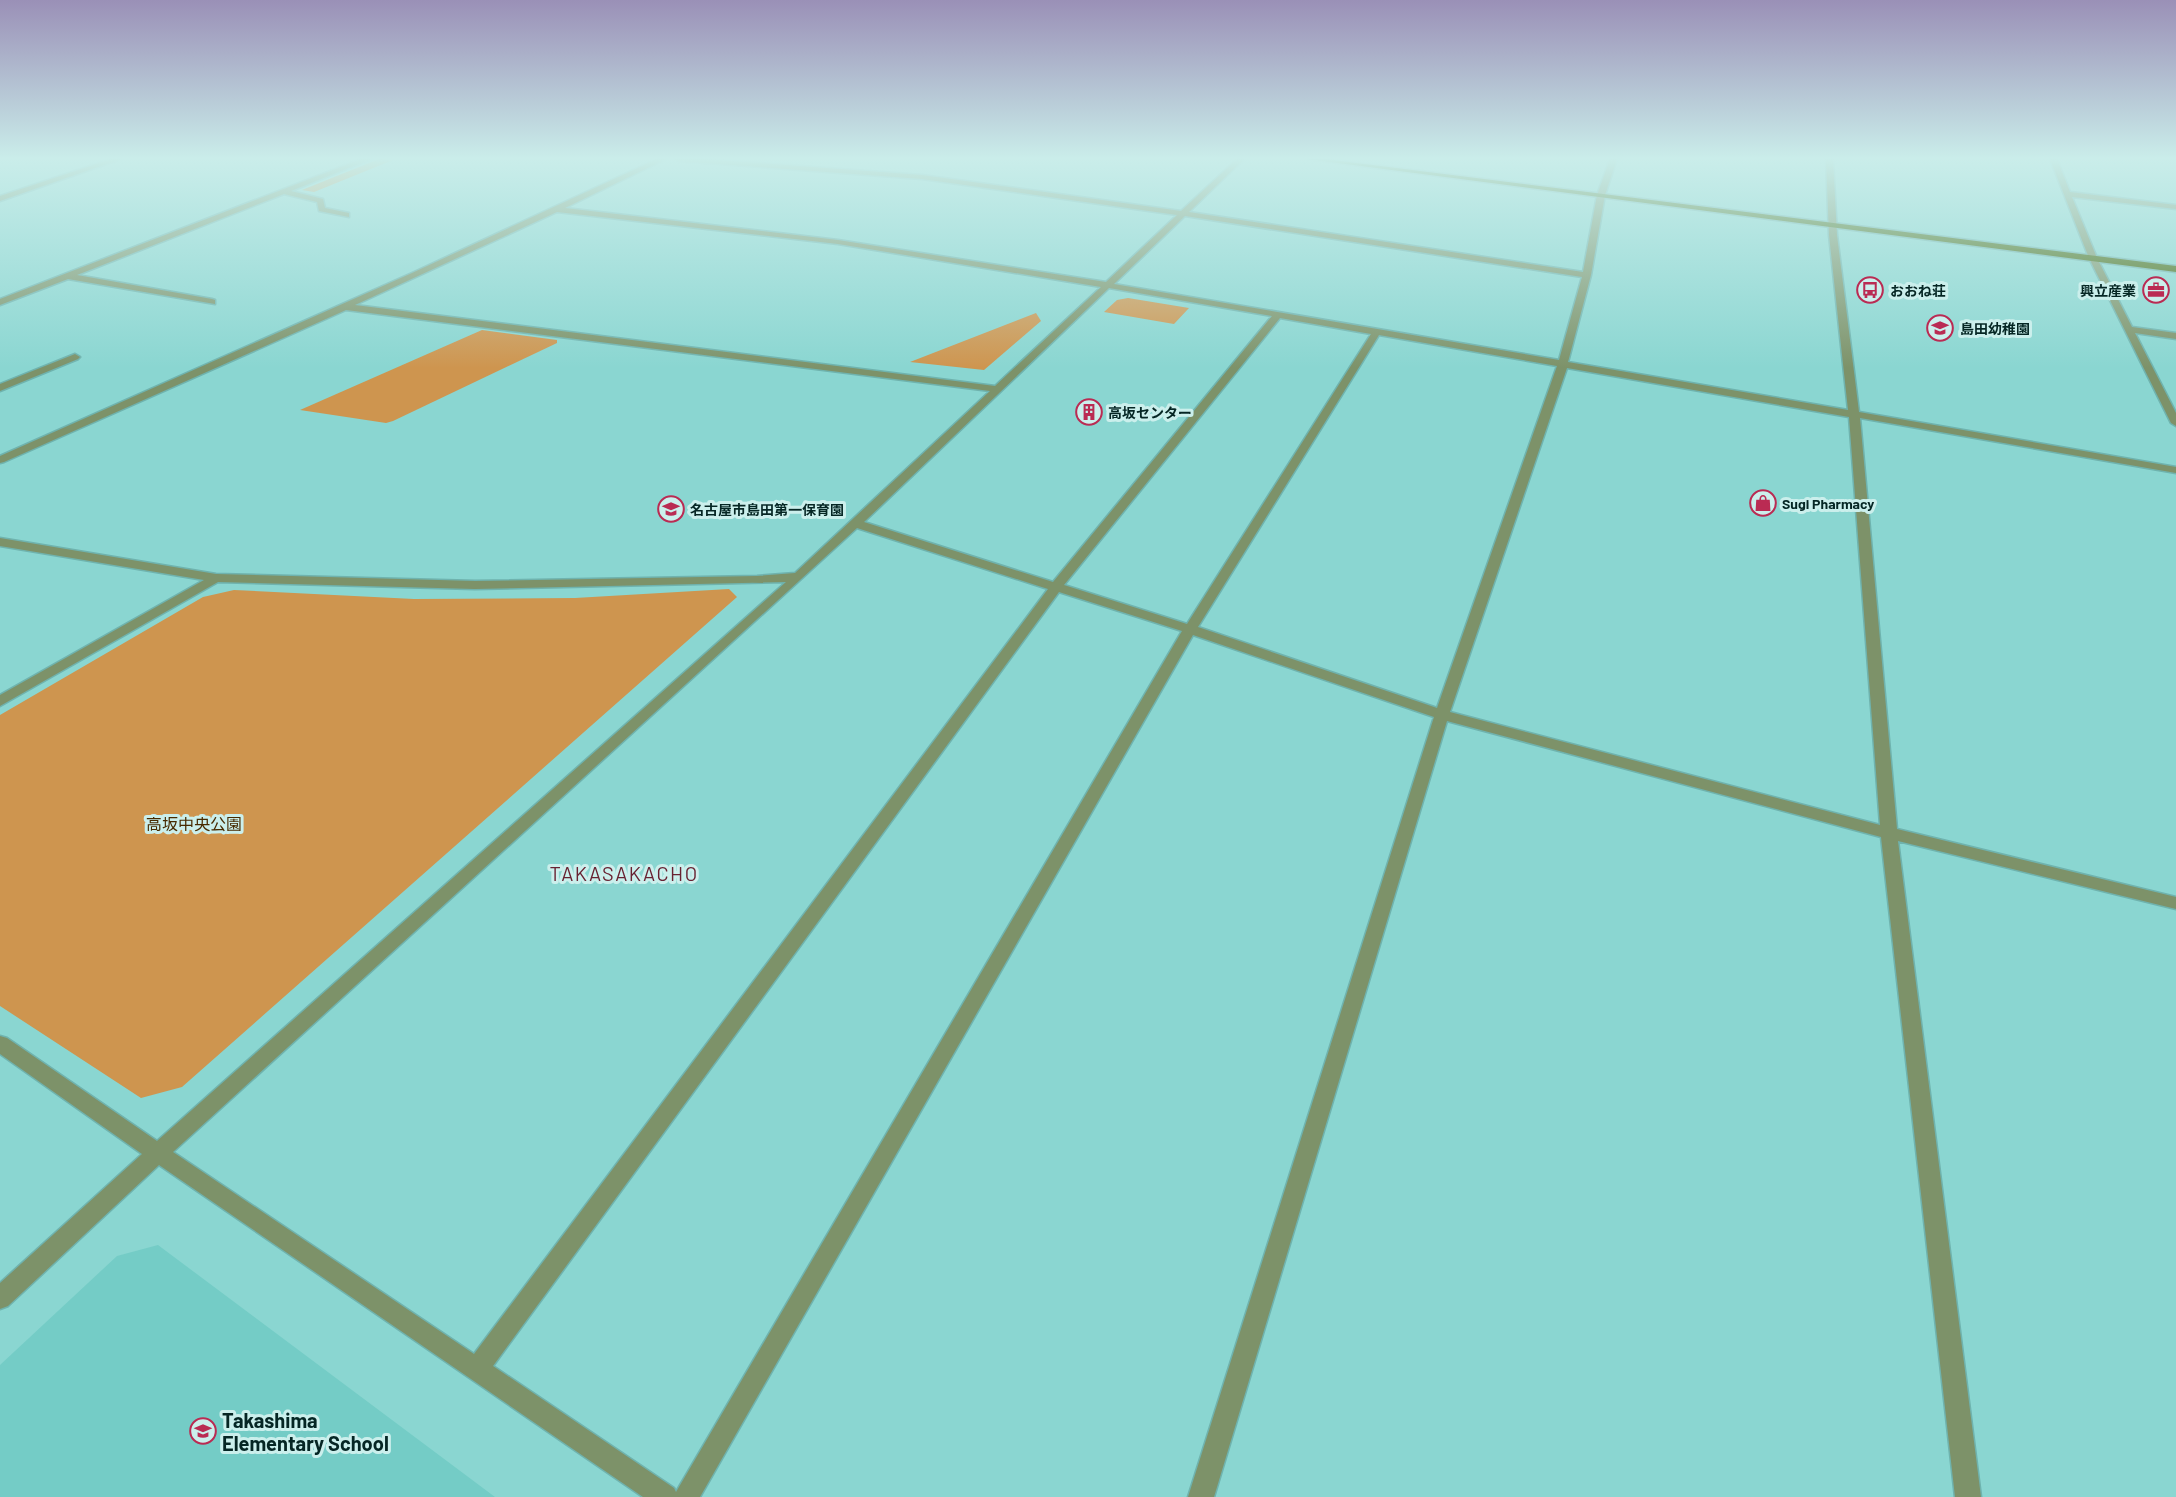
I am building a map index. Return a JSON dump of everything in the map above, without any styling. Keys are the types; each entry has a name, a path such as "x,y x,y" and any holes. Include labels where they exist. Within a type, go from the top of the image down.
{"main road":[{"path":"1863,229 2176,268"}],"street":[{"path":"0,302 186,229"},
{"path":"0,460 517,229"},
{"path":"723,229 838,242 1106,285 2176,470"},
{"path":"0,1298 156,1154 799,577 1167,229"},
{"path":"1276,229 1587,275"},
{"path":"1201,1497 1442,715 1563,364 1587,275 1595,229"},
{"path":"1833,229 1854,413 1889,833 1968,1497"},
{"path":"2081,229 2093,258 2176,423"},
{"path":"68,276 212,302"},
{"path":"346,307 996,389"},
{"path":"478,1368 1055,588 1278,315"},
{"path":"2129,329 2176,336"},
{"path":"686,1497 1190,629 1376,333"},
{"path":"0,388 75,357"},
{"path":"856,524 1190,629 1442,715 1889,833 2176,903"},
{"path":"0,542 216,578 475,585 757,580 799,577"},
{"path":"0,701 216,578"},
{"path":"0,1044 156,1154 478,1368 665,1497"}],"shaded area":[{"name":"Takashima Elementary School","path":"158,1245 495,1497 0,1497 0,1365 117,1256"}],"green space":[{"path":"1128,298 1189,308 1174,324 1104,312 1117,300"},
{"path":"1036,313 1041,321 984,370 910,362"},
{"path":"482,330 557,340 557,343 386,423 300,410"},
{"name":"高坂中央公園","path":"729,589 737,597 182,1087 141,1098 0,1006 0,715 203,597 234,590 414,599 575,598"}],"place":[{"name":"おおね荘","path":"1870,290"},
{"name":"興立産業","path":"2156,290"},
{"name":"島田幼稚園","path":"1940,328"},
{"name":"高坂センター","path":"1089,412"},
{"name":"Sugi Pharmacy","path":"1763,503"},
{"name":"名古屋市島田第一保育園","path":"671,509"},
{"name":"Takashima Elementary School","path":"203,1431"}],"district":[{"name":"TAKASAKACHO","path":"624,873"}]}
